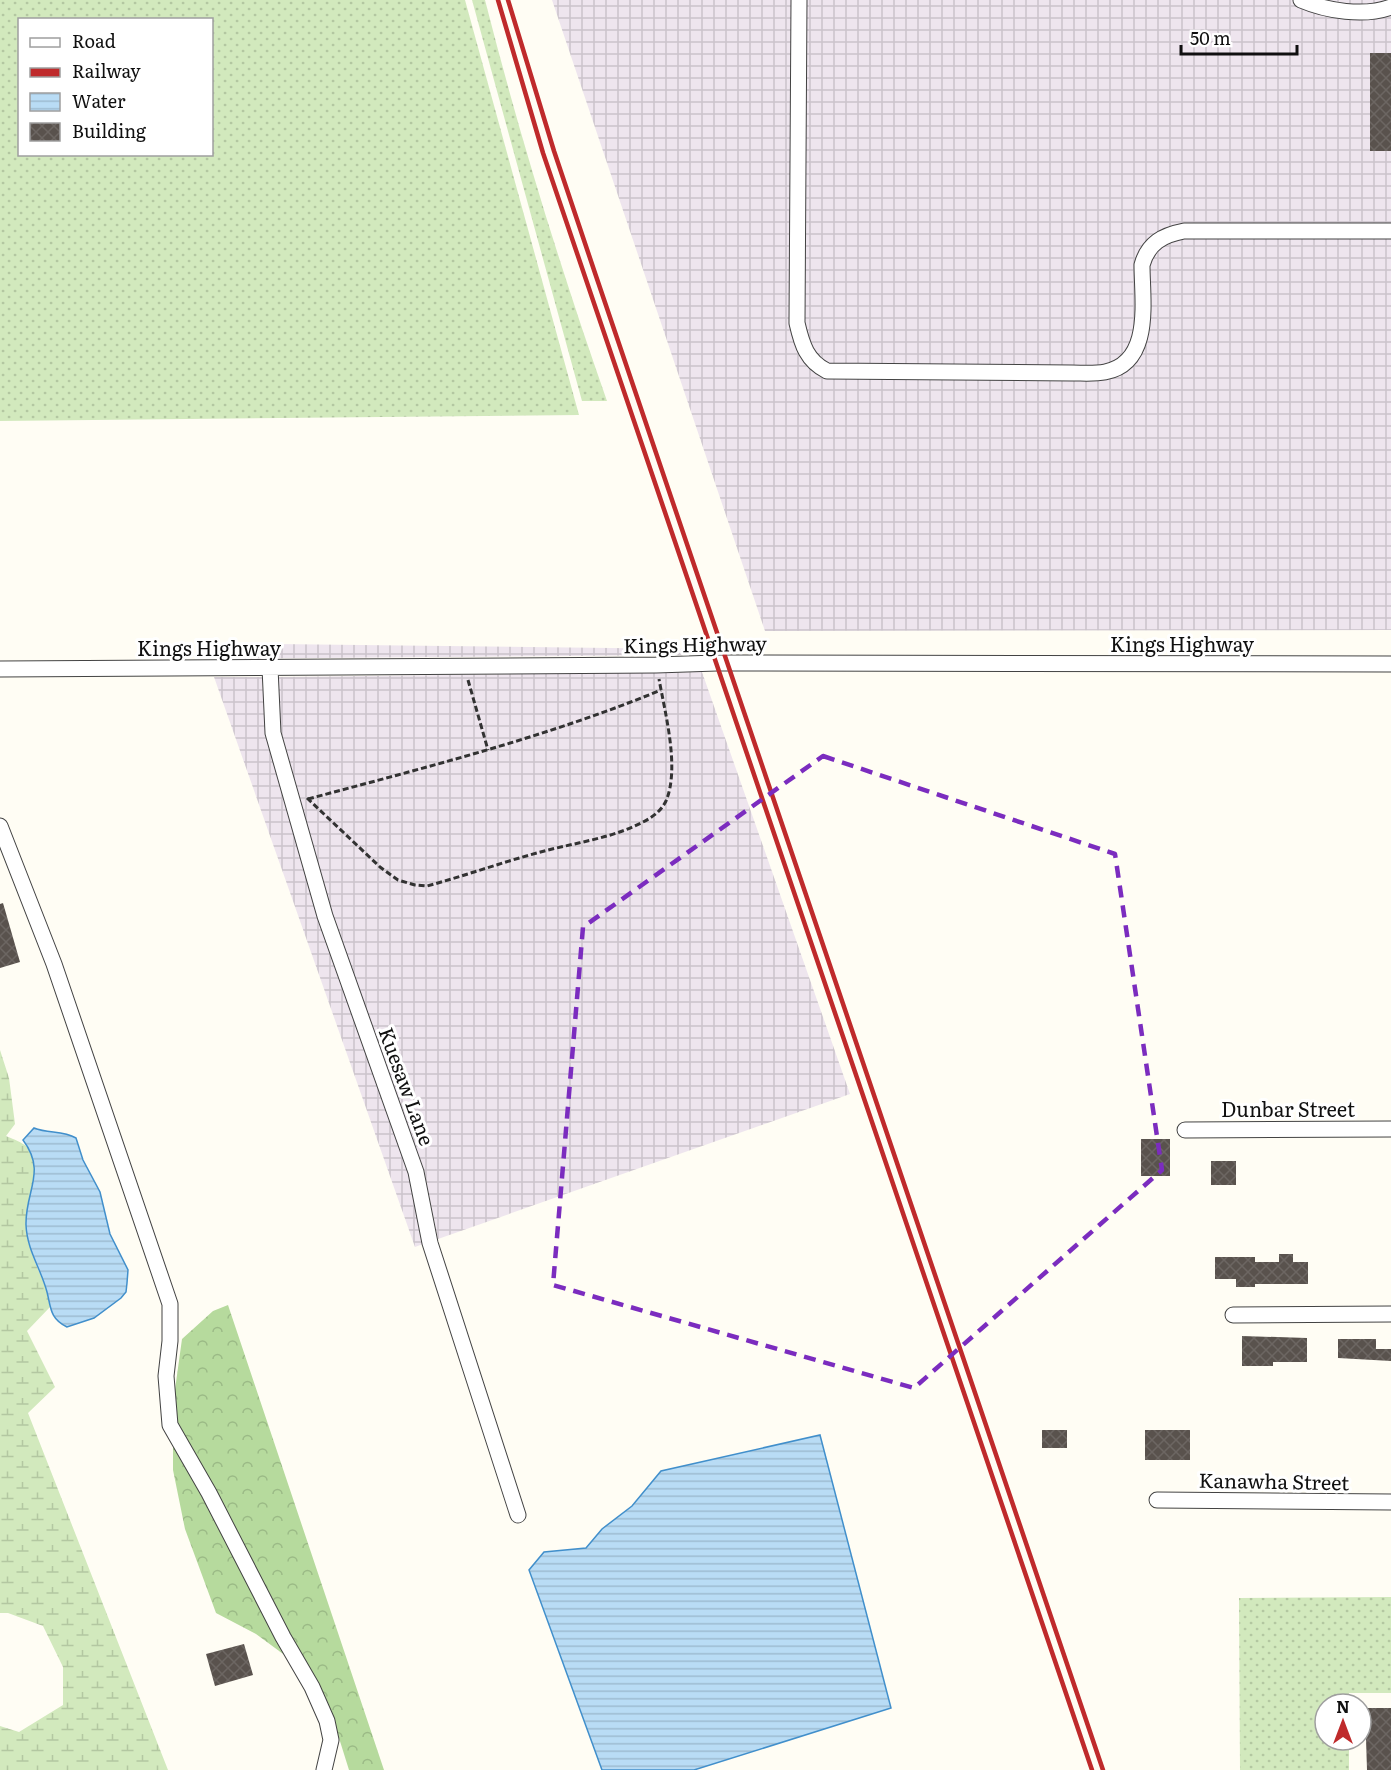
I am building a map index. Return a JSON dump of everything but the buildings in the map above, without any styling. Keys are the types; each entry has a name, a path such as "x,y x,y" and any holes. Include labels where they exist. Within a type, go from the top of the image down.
{"street":[{"path":"799,0 797,323 801,342 807,355 816,365 827,371 1107,372 1123,364 1129,358 1140,339 1142,265 1151,245 1159,239 1184,231 1391,231"},
{"path":"1308,1 1339,11 1382,11 1391,8"},
{"name":"Kings Highway","path":"0,669 465,667 717,663 1391,664"},
{"name":"Kuesaw Lane","path":"270,668 273,733 325,916 416,1172 430,1243 518,1515"},
{"path":"0,826 54,964 170,1304 170,1341 166,1376 170,1425 209,1493 324,1712 331,1740 324,1770"},
{"name":"Dunbar Street","path":"1185,1130 1391,1129"},
{"path":"1233,1315 1391,1314"},
{"name":"Kanawha Street","path":"1157,1500 1391,1502"}],"path":[{"path":"286,778 380,867 398,880 415,885 427,886 607,835 641,823 658,813 666,801 671,760 656,665"},
{"path":"465,667 488,750"},
{"path":"308,799 488,750 613,710 661,690"}],"highlighted area":[{"path":"823,756 1115,854 1162,1170 914,1388 553,1285 583,927"}],"shaded area":[{"path":"552,0 1391,0 1391,630 765,631"},
{"path":"202,643 694,649 696,655 208,659"},
{"path":"702,672 850,1094 438,1239 424,1170 332,913 281,731 278,677"},
{"path":"214,677 262,677 266,736 318,919 409,1175 423,1244 415,1247"}],"green space":[{"path":"0,0 465,0 579,415 0,421"},
{"path":"472,0 485,0 541,202 607,401 582,401"},
{"path":"0,1050 9,1078 15,1124 6,1136 26,1146 34,1158 34,1184 27,1210 26,1227 31,1251 46,1289 50,1307 27,1331 55,1387 28,1413 168,1770 0,1770 0,1726 19,1732 63,1705 63,1667 43,1626 8,1613 0,1613"},
{"path":"228,1305 384,1770 349,1770 334,1722 290,1659 256,1634 216,1613 185,1529 173,1470 173,1404 182,1339 213,1311"},
{"path":"1391,1597 1391,1693 1313,1692 1313,1752 1349,1752 1349,1770 1240,1770 1239,1598"}],"water":[{"path":"34,1128 76,1138 83,1160 100,1192 110,1234 128,1270 126,1292 121,1298 94,1318 67,1327 54,1317 27,1234 27,1213 34,1172 30,1151 23,1140"},
{"path":"820,1435 891,1708 694,1770 602,1770 529,1570 544,1552 586,1548 602,1529 632,1506 661,1471"}],"railway":[{"path":"498,0 543,153 1092,1770"},
{"path":"508,0 554,151 596,276 1103,1770"}]}
